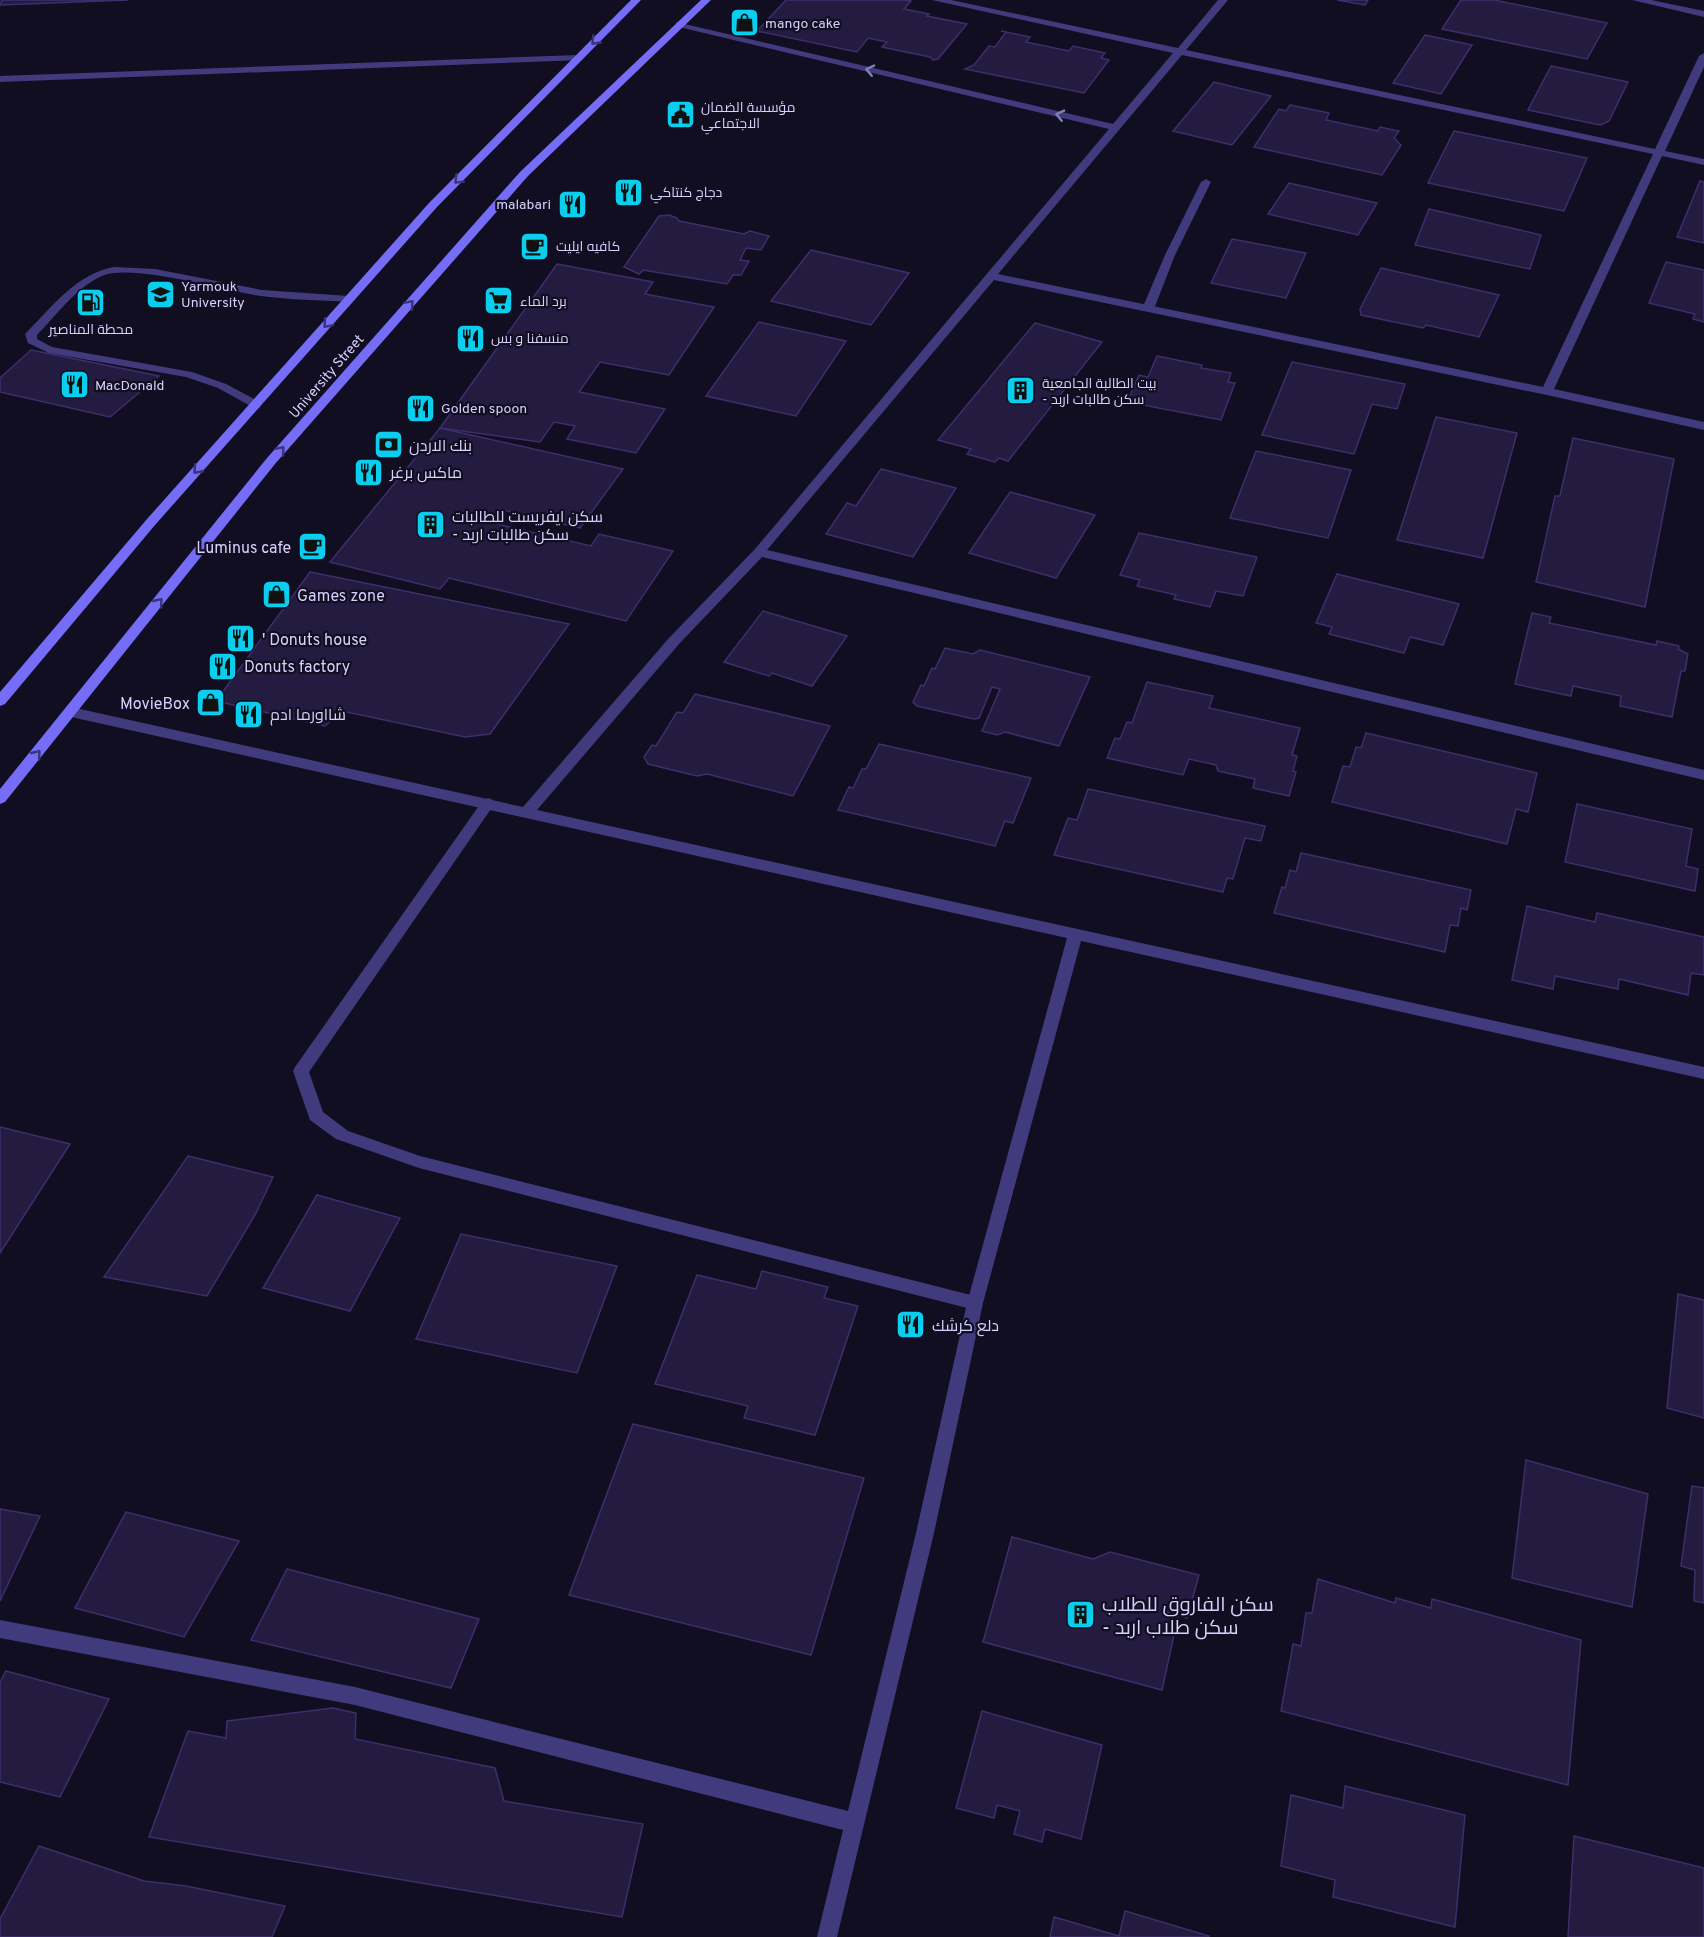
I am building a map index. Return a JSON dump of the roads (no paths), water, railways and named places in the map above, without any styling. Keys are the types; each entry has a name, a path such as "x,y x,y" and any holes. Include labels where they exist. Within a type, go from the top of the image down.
{"main road":[{"path":"0,701 152,522 433,205 636,0"},
{"name":"University Street","path":"0,799 271,461 524,174 706,0"}],"street":[{"path":"938,0 1704,162"},
{"path":"527,812 675,641 759,552 1223,0"},
{"path":"1638,0 1704,14"},
{"path":"680,24 1117,128"},
{"path":"1547,390 1704,56"},
{"path":"0,80 579,58"},
{"path":"1148,309 1170,255 1206,182"},
{"path":"256,405 222,386 188,374 49,350 32,341 31,334 75,292 98,274 112,270 152,273 262,292 348,299"},
{"path":"990,276 1547,390 1704,426"},
{"path":"759,552 1704,776"},
{"path":"71,712 1704,1073"},
{"path":"488,803 301,1071 316,1116 342,1135 419,1162 975,1304"},
{"path":"827,1937 925,1533 975,1304 1076,934"},
{"path":"0,1629 355,1696 855,1823"}],"place":[{"name":"mango cake","path":"744,23"},
{"name":"مؤسسة الضمان الاجتماعي","path":"680,115"},
{"name":"دجاج كنتاكي","path":"629,192"},
{"name":"malabari","path":"572,204"},
{"name":"كافيه ايليت","path":"535,246"},
{"name":"Yarmouk University","path":"160,294"},
{"name":"برد الماء","path":"499,301"},
{"name":"محطة المناصير","path":"91,302"},
{"name":"منسفنا و بس","path":"470,338"},
{"name":"MacDonald","path":"74,385"},
{"name":"بيت الطالبة الجامعية - سكن طالبات اربد","path":"1021,391"},
{"name":"Golden spoon","path":"420,408"},
{"name":"بنك الاردن","path":"388,445"},
{"name":"ماكس برغر","path":"369,472"},
{"name":"سكن ايفريست للطالبات - سكن طالبات اربد","path":"431,525"},
{"name":"Luminus cafe","path":"312,547"},
{"name":"Games zone","path":"276,595"},
{"name":"' Donuts house","path":"241,639"},
{"name":"Donuts factory","path":"223,666"},
{"name":"MovieBox","path":"211,703"},
{"name":"شااورما ادم","path":"249,714"},
{"name":"دلع كرشك","path":"911,1325"},
{"name":"سكن الفاروق للطلاب - سكن طلاب اربد","path":"1081,1615"}]}
